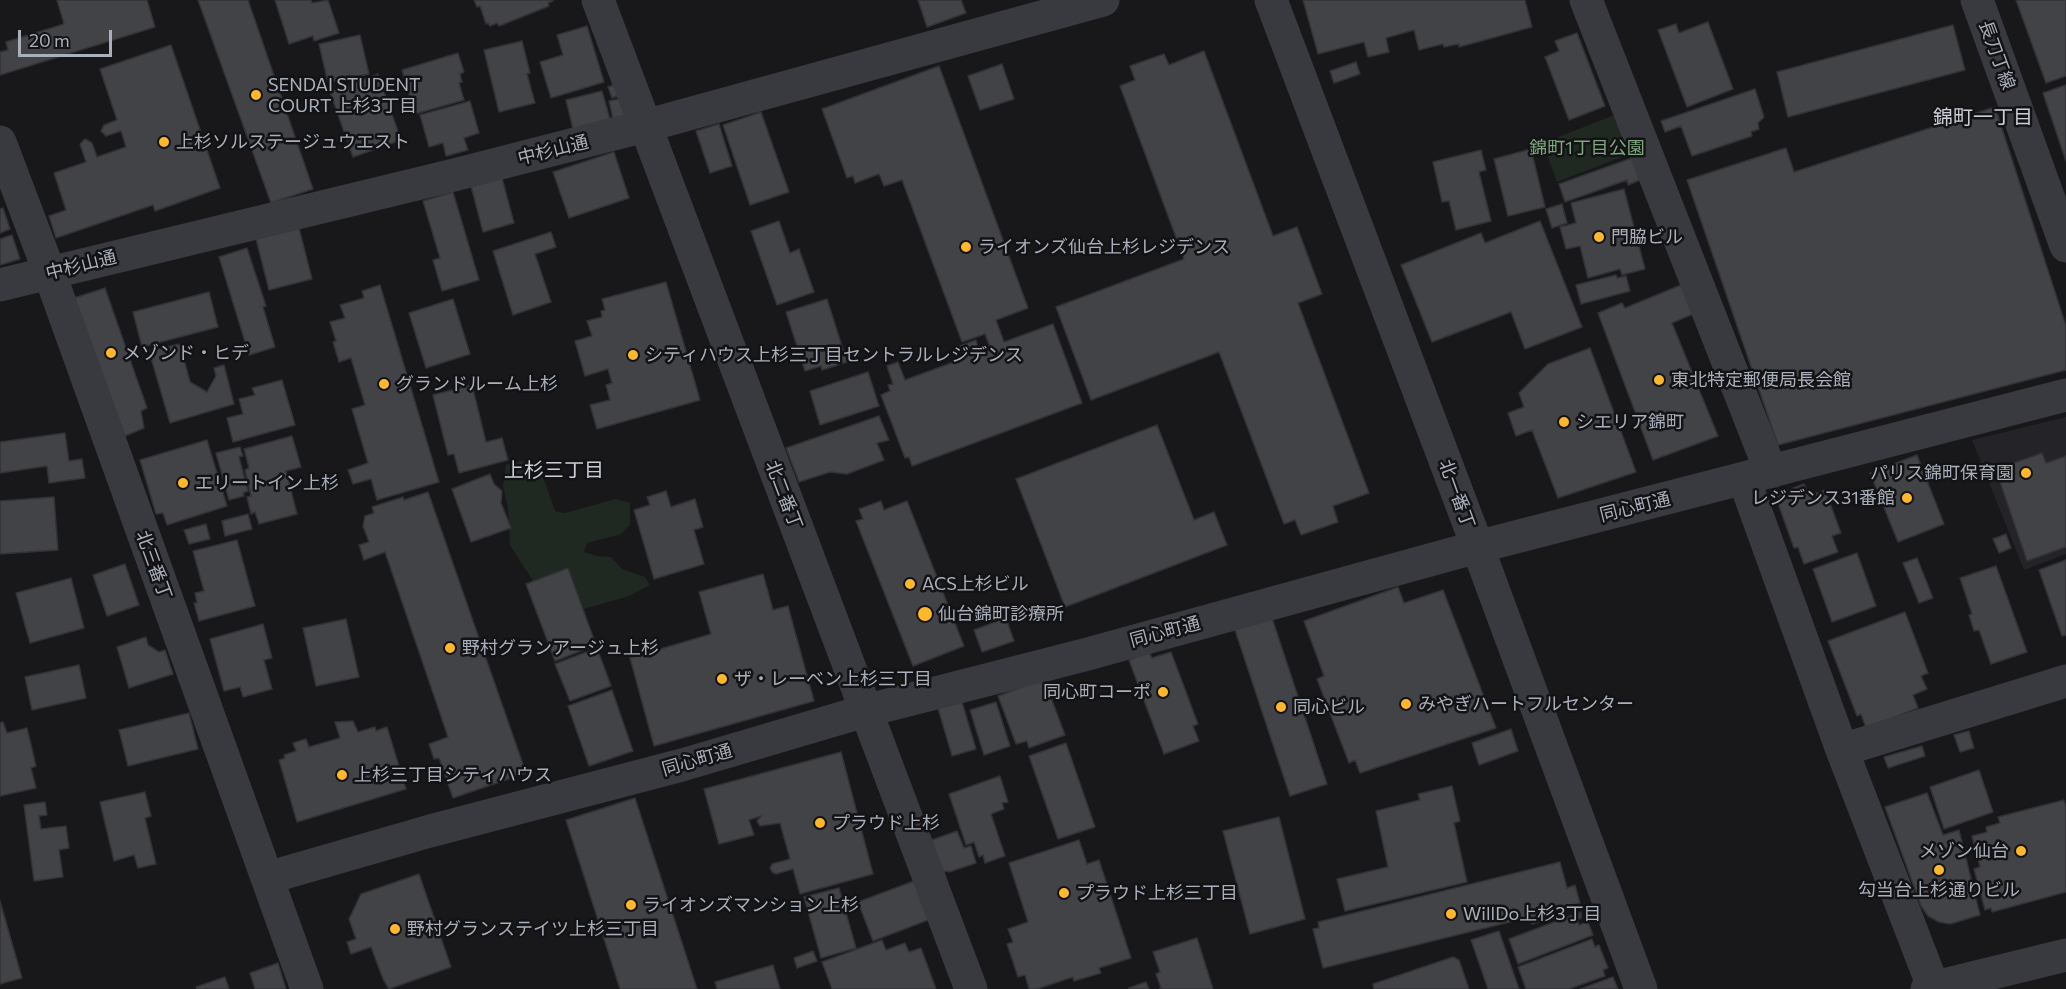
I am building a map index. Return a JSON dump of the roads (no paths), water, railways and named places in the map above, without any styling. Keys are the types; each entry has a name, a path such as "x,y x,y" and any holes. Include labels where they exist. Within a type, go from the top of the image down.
{"street":[{"name":"北二番丁","path":"598,0 971,989"},
{"name":"中杉山通","path":"0,285 454,175 645,126 1102,0"},
{"name":"北一番丁","path":"1271,0 1641,989"},
{"path":"1586,0 1757,476 1842,750 1931,988 2066,955"},
{"name":"長刀丁線","path":"1977,0 2066,246"},
{"name":"北三番丁","path":"0,142 307,989"},
{"name":"同心町通","path":"267,878 430,831 682,765 865,711 1084,655 1477,548 2066,395"},
{"path":"1842,750 2066,681"}],"place":[{"name":"SENDAI STUDENT COURT 上杉3丁目","path":"256,95"},
{"name":"上杉ソルステージュウエスト","path":"164,142"},
{"name":"門脇ビル","path":"1599,237"},
{"name":"ライオンズ仙台上杉レジデンス","path":"966,247"},
{"name":"メゾンド・ヒデ","path":"111,353"},
{"name":"シティハウス上杉三丁目セントラルレジデンス","path":"633,355"},
{"name":"東北特定郵便局長会館","path":"1659,380"},
{"name":"グランドルーム上杉","path":"384,384"},
{"name":"シエリア錦町","path":"1564,422"},
{"name":"パリス錦町保育園","path":"2026,473"},
{"name":"エリートイン上杉","path":"183,483"},
{"name":"レジデンス31番館","path":"1907,498"},
{"name":"ACS上杉ビル","path":"910,584"},
{"name":"仙台錦町診療所","path":"925,614"},
{"name":"野村グランアージュ上杉","path":"450,648"},
{"name":"ザ・レーベン上杉三丁目","path":"722,679"},
{"name":"同心町コーポ","path":"1163,692"},
{"name":"みやぎハートフルセンター","path":"1406,704"},
{"name":"同心ビル","path":"1281,707"},
{"name":"上杉三丁目シティハウス","path":"342,775"},
{"name":"プラウド上杉","path":"820,823"},
{"name":"メゾン仙台","path":"2021,851"},
{"name":"勾当台上杉通りビル","path":"1939,870"},
{"name":"プラウド上杉三丁目","path":"1064,893"},
{"name":"ライオンズマンション上杉","path":"631,905"},
{"name":"WillDo上杉3丁目","path":"1451,914"},
{"name":"野村グランステイツ上杉三丁目","path":"395,929"}],"district":[{"name":"錦町一丁目","path":"1983,117"},
{"name":"上杉三丁目","path":"554,470"}],"park label":[{"name":"錦町1丁目公園","path":"1587,148"}]}
